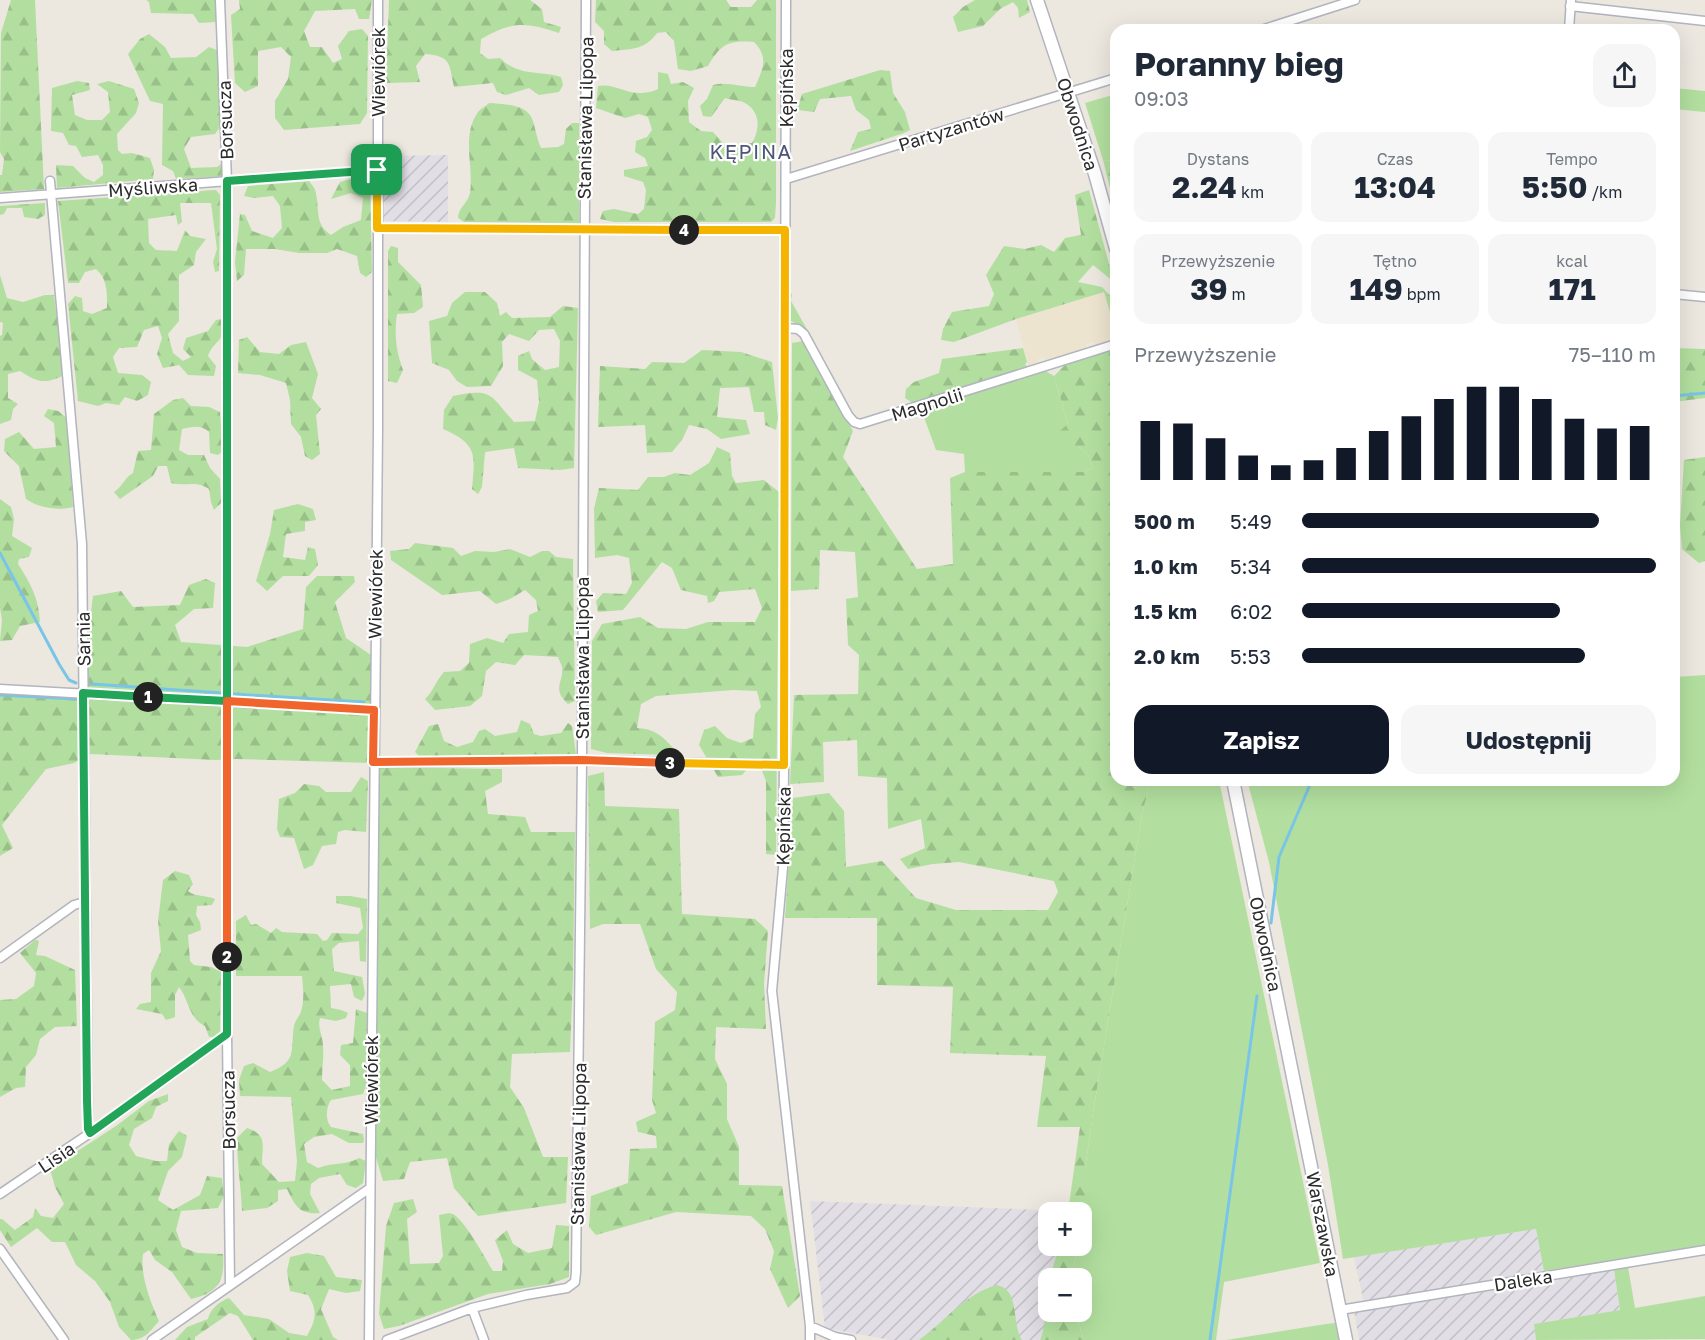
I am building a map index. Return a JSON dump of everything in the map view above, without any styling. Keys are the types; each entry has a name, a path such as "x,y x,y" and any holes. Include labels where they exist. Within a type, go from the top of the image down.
{"main road":[{"name":"Obwodnica","path":"1037,0 1095,174 1110,228"},
{"name":"Obwodnica","path":"1234,786 1299,1108"},
{"name":"Warszawska","path":"1299,1108 1346,1340"}],"street":[{"name":"Borsucza","path":"220,0 227,181 227,1034 230,1284"},
{"name":"Wiewiórek","path":"369,1340 378,429 378,0"},
{"name":"Stanisława Lilpopa","path":"472,1308 567,1288 575,1282 582,760 586,0"},
{"name":"Kępińska","path":"786,0 783,868 772,991 810,1340"},
{"path":"1280,24 1355,0"},
{"path":"1569,24 1570,3 1705,21"},
{"name":"Partyzantów","path":"786,179 1110,80"},
{"name":"Myśliwska","path":"0,198 377,170"},
{"name":"Sarnia","path":"50,181 82,544 87,1100 90,1133"},
{"path":"377,228 785,230"},
{"path":"1680,295 1705,297"},
{"name":"Magnolii","path":"785,328 798,329 804,334 848,415 854,422 860,424 1110,346"},
{"path":"0,688 374,710"},
{"path":"373,762 582,760 784,765"},
{"path":"0,958 74,905 85,902"},
{"name":"Lisia","path":"0,1194 90,1133 227,1034"},
{"path":"152,1340 370,1188"},
{"path":"0,1249 64,1340"},
{"name":"Daleka","path":"1340,1310 1705,1250"},
{"path":"387,1340 472,1308 484,1340"},
{"path":"810,1326 835,1337 851,1340"}],"shaded area":[{"path":"448,155 448,222 385,221 383,219 385,202 383,201 383,187 385,184 383,156"},
{"path":"1104,292 1110,316 1110,342 1098,346 1093,342 1087,344 1085,349 1047,362 1043,357 1038,359 1038,364 1029,367 1016,319"},
{"path":"810,1201 1038,1210 1038,1256 1056,1256 1053,1268 1038,1268 1038,1322 1054,1322 1064,1340 890,1340 825,1328"},
{"path":"1536,1229 1544,1271 1534,1272 1532,1275 1364,1303 1354,1257"},
{"path":"1614,1269 1620,1310 1534,1324 1536,1340 1359,1340 1354,1311 1535,1282 1542,1285 1554,1283 1563,1277"}],"green space":[{"path":"11,0 35,0 44,189 0,192 0,175 2,175 4,159 0,152 1,33"},
{"path":"146,0 216,0 216,22 199,23 193,14 151,13 149,2"},
{"path":"239,0 372,0 369,19 359,19 355,9 315,11 304,31 310,47 322,47 333,63 342,59 338,46 349,31 362,29 368,36 367,113 360,124 284,130 275,118 275,101 288,79 291,57 281,47 258,51 258,86 245,92 235,83 231,15 240,9"},
{"path":"389,0 530,0 542,9 544,22 561,27 559,33 528,25 511,26 481,39 480,53 488,59 500,58 521,71 561,77 563,85 559,92 539,95 529,88 506,95 497,92 493,83 454,87 447,62 440,57 425,54 416,66 420,82 386,83"},
{"path":"596,0 726,0 731,7 751,7 757,0 776,0 776,202 775,218 771,222 614,222 600,219 603,211 614,209 638,214 644,209 646,190 643,182 624,176 624,170 648,166 645,158 635,152 636,141 647,137 652,130 648,117 639,114 625,118 596,108 598,86 612,86 640,93 649,92 658,89 658,72 668,74 671,84 683,82 694,88 688,101 689,122 701,131 713,132 724,144 752,143 757,133 757,121 754,111 745,103 725,98 711,117 703,116 700,106 707,99 713,85 755,87 763,58 754,42 738,42 721,48 708,66 691,71 678,69 674,41 666,32 657,33 648,43 637,48 612,51 604,44 604,31 595,22"},
{"path":"975,0 1027,0 1030,12 1019,18 1018,8 1013,2 1000,9 983,26 958,32 953,17"},
{"path":"149,34 165,47 171,58 196,57 209,47 217,50 222,117 220,127 215,134 191,137 184,149 191,168 217,167 224,162 226,176 176,179 173,171 162,165 163,104 150,101 128,54 140,39"},
{"path":"880,70 890,71 893,93 905,112 910,130 904,133 850,151 858,132 871,129 869,120 856,110 851,96 820,99 814,112 797,110 802,94"},
{"path":"77,81 89,83 90,90 72,95 75,115 87,120 102,120 110,112 108,92 97,84 109,81 134,89 139,103 136,113 117,134 118,150 122,154 132,153 150,158 154,170 153,179 57,188 56,165 73,166 85,178 94,182 103,175 103,165 98,155 82,157 76,146 69,145 63,133 51,131 52,88"},
{"path":"1680,89 1705,91 1705,112 1680,110"},
{"path":"1110,96 1110,161 1103,160 1085,103"},
{"path":"489,103 511,105 527,111 532,118 541,148 558,147 564,144 566,129 572,123 579,123 579,223 464,222 458,218 470,193 470,131 478,112"},
{"path":"1103,160 1110,161 1110,188"},
{"path":"351,179 370,181 372,272 366,277 360,273 357,256 337,249 327,253 299,253 275,249 246,249 244,275 237,281 235,262 240,214 245,215 252,231 273,238 282,228 280,206 273,196 254,198 244,196 248,186 309,181 316,192 322,226 331,235 361,220 363,198 351,193 331,199 340,182"},
{"path":"216,190 220,195 219,271 215,272 213,262 217,249 211,203 180,203 182,222 178,225 176,215 148,219 149,243 156,250 177,251 185,230 190,236 206,239 196,252 194,265 179,275 179,321 168,334 173,353 183,361 191,357 183,349 186,338 208,331 216,320 222,319 221,337 208,356 216,366 214,376 188,375 179,365 163,368 157,354 162,338 158,326 144,330 137,347 119,348 113,357 118,373 142,375 151,382 148,395 137,401 125,397 119,405 106,403 98,406 78,401 68,304 75,296 82,298 83,311 92,314 107,308 107,292 103,277 96,269 85,272 79,283 68,283 58,201"},
{"path":"1089,190 1110,267 1110,279 1093,265 1078,282 1102,287 1110,296 1110,312 1104,292 1016,319 954,342 941,340 943,329 952,312 989,306 994,294 986,275 1004,246 1025,249 1041,245 1054,252 1065,238 1081,235 1075,195"},
{"path":"45,203 45,215 38,219 24,217 22,208 7,208 4,214 0,215 0,206"},
{"path":"391,246 398,248 398,262 421,285 423,307 414,313 397,314 396,342 403,370 397,383 388,381 388,251"},
{"path":"0,275 7,298 23,302 45,295 54,295 64,375 52,380 41,381 20,371 8,374 8,398 18,404 13,409 11,420 0,424 0,336 3,323 0,322"},
{"path":"465,292 485,292 497,303 500,316 506,312 512,318 550,317 563,306 578,308 574,468 560,470 518,468 514,448 485,452 482,487 478,494 472,489 474,467 472,452 463,440 443,429 444,410 453,396 483,393 494,399 514,422 535,421 539,402 537,380 518,370 518,356 529,351 532,359 545,370 559,367 560,341 554,329 539,330 529,341 509,334 502,342 503,366 491,386 467,387 457,381 449,370 432,363 429,321 447,316 452,303"},
{"path":"789,292 792,294 791,301 816,345 799,325 791,321"},
{"path":"247,337 260,352 279,354 291,345 306,342 318,374 312,398 321,409 316,415 320,454 312,460 305,456 301,437 291,424 290,400 286,383 260,375 238,373 239,340"},
{"path":"803,341 853,431 843,457 917,569 953,564 950,478 965,472 1081,472 1093,468 1088,455 1079,447 1064,447 1055,435 1068,424 1054,376 1066,364 1110,350 1110,786 1149,786 1142,814 1093,1113 1085,1169 1085,1202 1069,1202 1080,1127 1037,1127 1046,1056 950,1053 953,987 877,985 877,918 785,918 793,798 829,793 844,811 846,867 882,861 916,898 956,910 1048,910 1058,892 1054,881 959,862 908,869 900,859 925,848 921,819 888,829 887,778 858,776 857,740 823,742 824,782 790,784 794,695 858,694 859,655 848,645 846,599 858,597 855,552 820,550 819,589 791,591 792,343"},
{"path":"1023,348 1027,362 1025,364 1028,368 914,404 905,398 906,389 914,382 939,373 942,359"},
{"path":"1680,348 1705,349 1705,398 1680,401"},
{"path":"702,350 741,352 772,362 778,418 776,430 765,425 764,412 754,412 749,387 720,388 717,417 746,420 750,434 721,439 707,429 689,425 682,440 672,452 647,453 645,425 598,427 600,366 645,369 652,362 684,363"},
{"path":"1044,370 1054,376 1068,424 1064,447 1079,447 1088,455 1093,468 1081,472 965,472 964,454 936,450 921,409 935,405 939,410 946,408 947,401"},
{"path":"183,398 191,406 209,407 220,412 223,451 218,455 210,453 209,432 196,427 182,429 179,450 188,455 204,455 210,468 220,479 221,503 214,510 209,489 204,486 171,483 167,466 158,466 153,476 120,499 114,492 133,473 138,451 151,450 154,414 173,400"},
{"path":"48,409 58,411 67,418 73,507 49,508 26,499 19,466 4,451 5,439 19,432 34,449 56,447 54,423 44,416"},
{"path":"717,447 730,453 732,476 736,483 764,480 779,492 776,855 766,854 766,781 757,758 742,775 718,777 699,745 704,730 715,726 727,738 741,743 753,738 755,714 761,707 757,691 733,690 656,696 641,704 637,728 653,731 662,737 674,749 670,755 607,753 591,749 592,641 602,624 640,617 658,628 686,629 708,622 755,622 762,608 755,589 719,592 714,601 708,603 707,596 681,590 672,568 662,562 623,610 598,612 596,601 603,593 626,594 632,583 629,558 617,555 595,558 594,509 599,488 638,490 648,477 664,477 675,473 690,475 709,463"},
{"path":"1705,457 1705,561 1699,563 1682,549 1680,526 1684,460"},
{"path":"0,499 11,507 14,519 12,536 32,548 29,557 19,559 18,564 33,591 40,622 20,626 12,640 0,641 2,620 0,608"},
{"path":"298,504 313,509 316,520 305,522 305,531 286,534 283,557 305,560 308,547 315,549 318,565 309,576 283,576 267,591 256,581 270,534 274,510"},
{"path":"415,543 453,548 461,556 475,551 494,552 510,549 530,557 542,551 549,551 556,557 573,559 575,701 568,704 560,694 562,667 558,657 524,655 515,665 496,662 486,671 482,696 470,706 435,710 425,699 444,672 460,671 469,663 470,644 487,638 503,643 509,634 528,632 529,615 538,611 536,600 525,590 496,604 480,591 442,595 391,560 390,551 409,549"},
{"path":"317,576 354,576 355,582 335,602 346,638 371,655 370,763 216,760 91,754 74,763 46,769 2,825 13,848 0,856 0,692 87,696 87,645 93,596 121,591 133,607 180,605 189,585 206,579 215,583 213,608 194,609 175,625 181,642 247,647 303,629 306,587"},
{"path":"1705,675 1705,1246 1544,1271 1536,1229 1343,1259 1328,1165 1269,862 1249,786 1680,786 1680,677"},
{"path":"521,720 530,724 534,734 541,736 561,733 568,723 572,726 576,754 568,756 419,756 415,752 429,726 438,724 444,741 457,747 473,742 479,731 485,729 495,736 517,732"},
{"path":"379,767 502,769 502,782 485,791 488,814 525,817 531,832 575,832 570,1052 512,1054 510,1087 524,1108 543,1157 568,1157 566,1203 478,1216 454,1188 447,1158 410,1162 404,1179 383,1181 376,1157"},
{"path":"604,772 605,806 679,809 682,914 755,919 768,931 764,984 766,1029 716,1027 715,1059 727,1084 727,1119 739,1147 739,1185 782,1186 800,1296 788,1308 770,1269 774,1251 765,1229 751,1216 676,1212 596,1235 589,1227 591,1196 628,1183 630,1149 657,1148 656,1136 638,1132 636,1122 656,1113 652,1100 655,1022 675,1010 677,992 656,969 640,924 603,924 590,929 588,776"},
{"path":"361,777 368,781 366,832 345,830 338,832 336,844 322,846 313,865 304,869 294,838 280,837 277,829 279,799 295,793 304,784 319,786 326,792 351,792"},
{"path":"1149,786 1220,786 1320,1263 1224,1282 1216,1340 1082,1340 1080,1322 1092,1322 1092,1268 1073,1268 1076,1256 1092,1256 1092,1202 1085,1202 1085,1169 1142,814"},
{"path":"175,871 189,875 193,884 188,891 215,899 212,905 197,906 196,915 201,930 188,935 190,961 194,965 211,967 221,972 220,1031 217,1037 209,1037 205,1026 192,1014 179,987 175,995 175,1017 166,1020 162,1014 136,1009 140,1004 151,1002 151,973 161,951 158,921 163,880"},
{"path":"336,896 367,899 366,962 360,961 359,941 339,943 332,949 334,971 362,977 365,994 362,1001 354,997 351,984 330,986 331,1008 348,1013 346,1018 336,1021 320,1018 319,1025 323,1042 322,1080 332,1090 350,1086 350,1065 340,1055 341,1045 353,1043 356,1009 367,1013 366,1086 363,1094 331,1100 327,1114 331,1127 363,1134 364,1140 363,1143 349,1143 332,1134 314,1137 304,1144 307,1162 318,1168 359,1158 366,1161 363,1183 356,1188 347,1185 340,1174 319,1178 311,1184 310,1194 320,1213 303,1211 287,1189 278,1190 278,1201 267,1208 242,1211 237,1138 247,1128 261,1137 262,1164 279,1182 295,1181 297,1162 291,1097 240,1096 239,1080 244,1066 253,1063 270,1072 285,1064 289,1059 294,1026 302,1009 303,995 302,976 236,976 236,921 246,915 251,925 256,924 271,933 276,928 282,932 317,934 323,941 327,940 332,933 358,934 363,928 360,908 336,903"},
{"path":"35,940 39,941 36,955 45,956 75,970 77,1026 55,1027 40,1039 36,1055 26,1067 25,1087 16,1088 0,1097 0,1000 16,999 34,986 36,973 20,953"},
{"path":"168,1094 168,1101 156,1107 152,1118 134,1129 129,1145 136,1156 167,1161 169,1144 179,1131 187,1136 182,1157 168,1171 158,1200 173,1210 200,1195 207,1176 222,1178 224,1196 218,1208 181,1211 176,1230 182,1247 197,1253 223,1254 223,1272 214,1289 191,1299 172,1272 155,1260 149,1250 143,1254 144,1279 159,1321 144,1336 131,1340 119,1327 110,1302 95,1281 76,1265 65,1242 52,1242 37,1228 11,1247 0,1230 0,1219 15,1230 33,1217 35,1208 41,1216 53,1218 64,1204 55,1187 50,1169 116,1126 149,1101"},
{"path":"413,1199 417,1212 407,1219 410,1264 439,1263 443,1256 439,1215 450,1213 464,1224 493,1271 502,1271 503,1261 495,1240 507,1230 513,1244 528,1253 552,1248 556,1225 569,1226 569,1277 550,1284 488,1294 399,1326 384,1329 379,1314 386,1226 394,1203"},
{"path":"307,1253 324,1256 336,1277 362,1280 360,1291 346,1293 329,1289 321,1309 333,1337 338,1340 253,1340 238,1316 230,1313 195,1337 195,1340 175,1340 187,1327 208,1319 216,1306 229,1298 244,1315 269,1319 289,1333 307,1336 314,1320 313,1306 308,1295 290,1291 287,1271 290,1257"},
{"path":"1056,1256 1076,1256 1073,1268 1053,1268"},
{"path":"1628,1267 1635,1308 1705,1296 1705,1339 1536,1340 1534,1324 1620,1310 1614,1269"},
{"path":"997,1285 1005,1288 1013,1300 1022,1340 919,1340 965,1301"},
{"path":"1044,1322 1080,1322 1082,1340 1040,1340"},
{"path":"1335,1323 1339,1340 1226,1340 1326,1324"}],"waterway":[{"path":"1680,395 1705,393"},
{"path":"0,553 59,664 69,680 76,683"},
{"path":"92,684 222,693"},
{"path":"233,694 364,702"},
{"path":"0,695 76,699"},
{"path":"1271,923 1279,857 1309,786"},
{"path":"1210,1340 1257,996"}],"district":[{"name":"KĘPINA","path":"751,151"}],"route":[{"path":"377,170 227,181 227,701 83,693 87,1100 90,1133 227,1034 227,701 374,710 373,762 582,760 784,765 785,230 377,228 377,170"}]}
